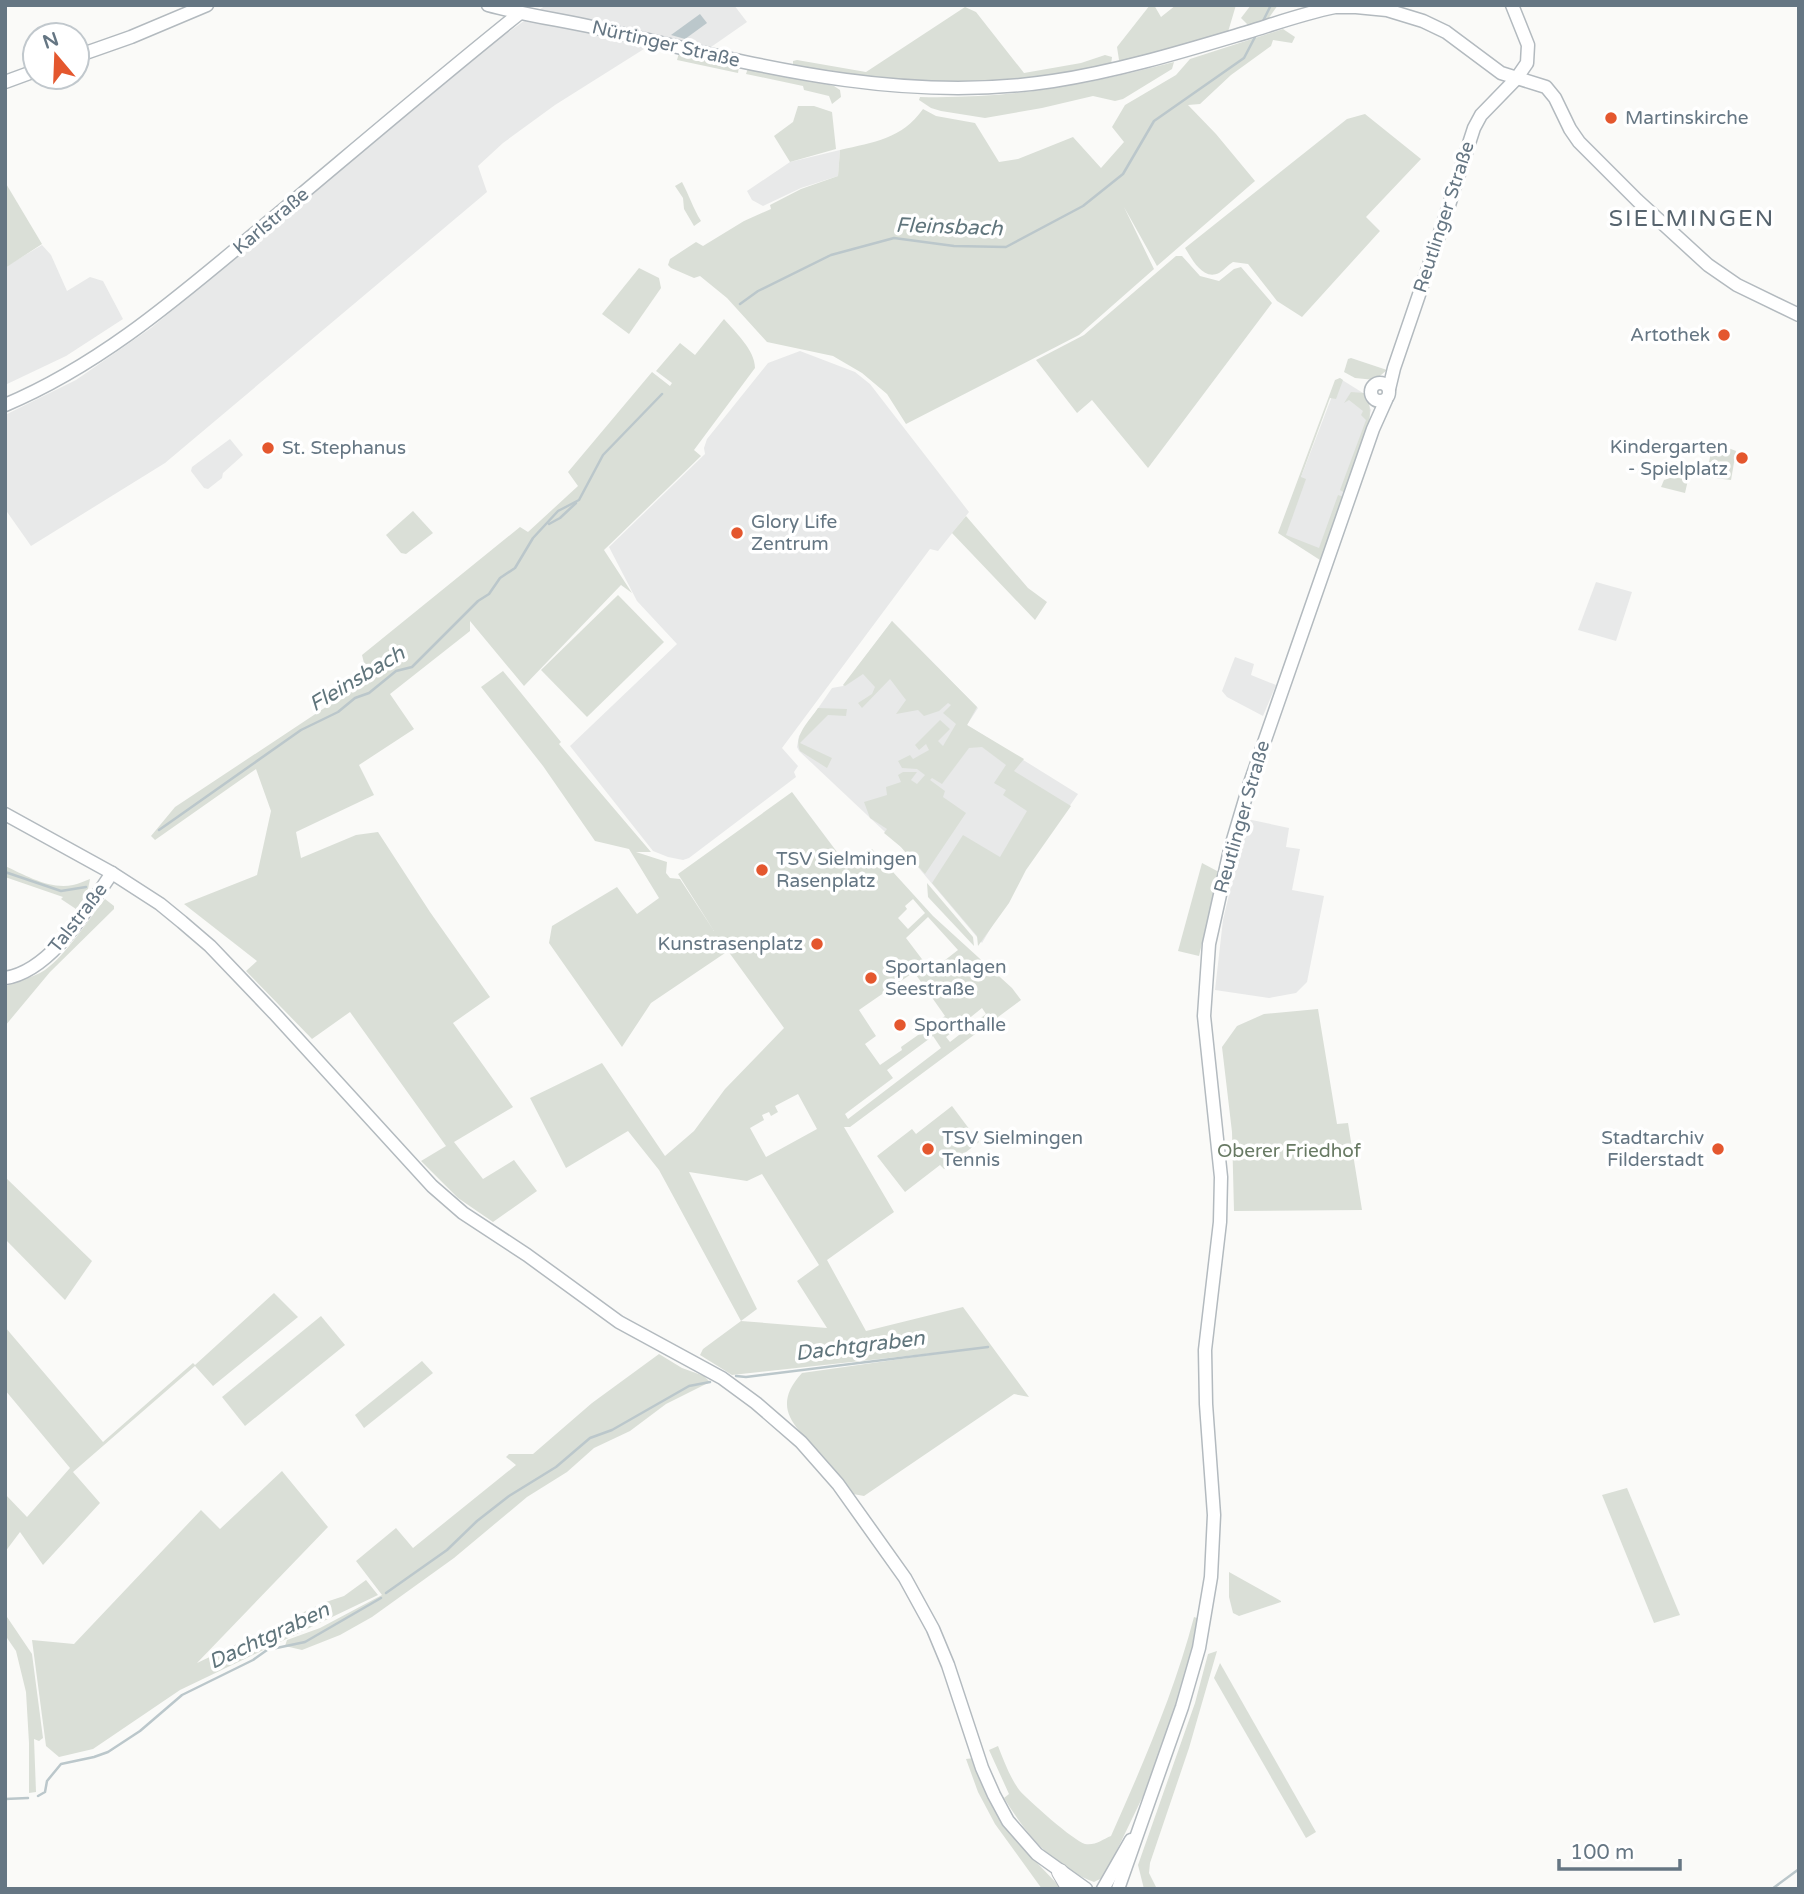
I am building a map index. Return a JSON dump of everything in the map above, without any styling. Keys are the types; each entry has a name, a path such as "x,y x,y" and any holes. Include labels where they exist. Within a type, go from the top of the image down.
{"highway":[{"path":"1060,1871 1070,1889"}],"street":[{"path":"91,51 207,5"},
{"name":"Nürtinger Straße","path":"488,5 677,47 844,80 915,88 1004,88 1055,81 1183,51 1327,9 1366,8 1397,13 1440,29 1501,73 1546,87 1579,142 1703,260 1737,285 1799,315"},
{"path":"1512,5 1529,50 1527,62 1516,79"},
{"name":"Karlstraße","path":"5,405 41,389 89,362 160,312 520,13"},
{"name":"Reutlinger Straße","path":"1138,1828 1182,1707 1199,1648 1209,1598 1214,1515 1205,1350 1220,1222 1221,1163 1204,1016 1205,977 1212,928 1236,828 1262,743 1373,429 1382,393 1394,368 1471,134 1481,115 1516,79"},
{"path":"5,814 112,873 171,913 210,946 422,1176 454,1206 541,1264 620,1322 734,1386 779,1422 821,1464 887,1550 905,1578 933,1629 948,1665 982,1768 993,1796 1008,1821 1037,1854 1086,1889"},
{"name":"Talstraße","path":"5,978 30,970 51,954 112,873"},
{"path":"1121,1886 1138,1828"},
{"path":"1103,1889 1138,1828"}],"shaded area":[{"path":"546,5 734,5 747,22 711,47 663,37 555,105 503,143 478,166 487,192 165,463 31,546 5,509 5,415 76,380 151,328 495,42"},
{"path":"700,14 707,23 685,39 671,35"},
{"path":"840,150 838,176 801,188 763,206 752,200 747,191 790,162"},
{"path":"42,245 51,255 67,291 90,277 103,281 123,319 66,356 5,385 5,267"},
{"path":"800,351 855,372 870,384 969,512 938,551 930,549 782,748 798,766 794,772 796,777 689,858 683,860 668,857 653,851 570,746 677,644 637,601 609,547 705,454 707,439 768,363"},
{"path":"1339,378 1363,393 1371,410 1321,559 1280,532"},
{"path":"230,439 243,455 223,473 222,478 208,489 204,488 191,471 192,467"},
{"path":"1596,582 1632,592 1616,641 1578,630"},
{"path":"892,621 978,708 967,725 1078,794 1025,870 982,943 901,847 797,747 799,736 832,688 843,686"},
{"path":"1235,657 1254,664 1251,675 1276,685 1263,716 1227,697 1222,691"},
{"path":"1247,819 1289,828 1286,847 1300,849 1292,890 1324,896 1307,982 1296,993 1269,998 1215,990 1223,920"}],"green space":[{"path":"1150,5 1154,5 1161,17 1176,5 1236,5 1228,32 1123,62 1119,60 1117,47"},
{"path":"1251,5 1278,5 1268,19 1248,25 1241,18"},
{"path":"965,7 976,12 1024,73 1081,63 1105,55 1112,57 1111,65 965,85 876,80 793,65 793,61 797,60 866,72"},
{"path":"1283,29 1295,37 1292,43 1273,40 1271,46 1231,75 1200,104 1188,105 1255,181 1157,266 1124,207 1154,269 1079,335 906,424 887,394 862,373 833,356 767,342 727,298 700,276 694,278 668,265 670,259 696,242 703,246 744,221 771,209 770,205 801,189 838,176 840,150 886,138 906,127 923,109 936,116 975,123 999,162 1018,159 1073,137 1101,168 1124,142 1112,127 1125,105 1176,75 1190,59"},
{"path":"679,53 739,67 738,73 677,60"},
{"path":"1174,62 1172,69 1123,99 1115,101 1093,96 985,118 941,111 919,100 920,97 986,96 1048,89"},
{"path":"748,68 834,86 840,90 841,97 832,104 829,96 804,90 803,86 746,74"},
{"path":"798,106 814,106 832,112 836,149 790,162 774,136 793,122"},
{"path":"1365,114 1421,159 1366,217 1380,231 1302,317 1277,301 1248,264 1233,262 1213,275 1199,268 1185,248 1347,119"},
{"path":"5,182 42,244 5,268"},
{"path":"682,182 701,221 694,226 675,186"},
{"path":"1176,256 1182,256 1200,276 1219,281 1241,267 1272,303 1148,468 1092,400 1077,413 1036,360 1084,335"},
{"path":"639,268 659,278 661,288 629,334 602,314"},
{"path":"724,319 748,348 755,368 694,450 701,456 604,550 632,593 621,585 524,686 470,621 470,631 390,694 414,729 359,765 374,795 296,832 301,858 356,835 378,832 490,997 453,1023 513,1107 454,1142 483,1179 514,1160 537,1191 493,1222 458,1198 421,1161 446,1146 350,1012 312,1039 246,971 257,961 184,904 257,875 271,811 256,769 155,840 151,836 175,807 338,699 341,693 367,675 362,655 520,527 528,532 578,486 568,472 652,372 670,386 672,383 656,371 680,343 695,355"},
{"path":"1348,359 1387,370 1375,380 1355,378 1344,372"},
{"path":"1335,380 1343,380 1336,399 1330,398 1301,477 1306,479 1286,535 1319,548 1338,495 1344,497 1320,560 1278,533"},
{"path":"1351,392 1364,393 1369,402 1370,414 1365,442 1345,493 1340,490 1366,420 1361,415 1363,411 1349,400 1344,403"},
{"path":"1713,442 1736,451 1731,480 1706,477"},
{"path":"1682,474 1688,480 1685,493 1661,487 1664,480"},
{"path":"413,511 433,533 406,554 401,553 386,535"},
{"path":"966,516 1028,588 1047,602 1035,620 952,533"},
{"path":"618,595 664,642 587,717 541,670"},
{"path":"892,621 977,707 967,725 1024,759 1014,771 1071,806 978,946 977,936 932,883 963,835 1000,857 1027,811 1003,795 1006,790 994,783 1006,765 982,747 969,748 942,784 932,778 930,780 945,791 943,797 966,813 925,874 901,847 884,833 887,829 870,818 864,802 887,795 886,787 901,782 898,775 903,772 917,772 911,780 917,784 925,775 917,769 902,768 898,761 910,755 913,759 929,750 926,744 919,750 915,745 940,720 950,729 938,741 943,746 956,724 943,713 951,705 948,703 939,711 924,716 918,710 896,714 906,700 890,679 862,708 858,703 872,694 875,687 863,674 843,685"},
{"path":"503,671 561,742 559,744 651,852 636,852 667,862 666,873 670,878 680,879 714,931 678,874 792,792 843,860 872,849 933,916 1012,988 1021,1000 850,1127 844,1127 894,1212 827,1260 866,1331 963,1307 1029,1397 1014,1394 864,1496 853,1494 796,1427 787,1408 792,1386 802,1373 971,1349 732,1375 700,1355 703,1349 741,1321 659,1170 628,1131 566,1168 530,1098 602,1063 665,1156 694,1131 725,1089 784,1028 728,951 651,1003 622,1047 549,943 552,926 617,887 637,914 659,898 629,849 595,841 543,766 481,687","holes":["913,899 925,913 908,929 898,918 907,909 905,906","928,917 958,950 931,971 906,938","914,972 945,1016 880,1065 865,1044 876,1036 859,1010","982,1008 986,1014 950,1042 946,1037","933,1036 941,1048 848,1119 845,1114 893,1078 887,1070","798,1094 817,1129 766,1157 750,1128 764,1120 762,1115 769,1112 771,1116 778,1112 775,1106","689,1172 747,1181 762,1174 819,1265 797,1281 827,1328 741,1321 757,1309"]},
{"path":"818,708 847,709 846,716 828,715 800,743 832,758 827,768 800,751 798,745 803,728"},
{"path":"1202,863 1219,872 1199,956 1178,951"},
{"path":"5,866 38,881 55,885 73,885 90,879 87,894 76,909 61,899 63,897 5,877"},
{"path":"927,883 973,937 974,946 928,897"},
{"path":"105,899 114,909 50,972 5,1026 5,987 40,973 53,963"},
{"name":"Oberer Friedhof","path":"1318,1009 1337,1124 1348,1123 1362,1210 1234,1211 1232,1132 1222,1047 1237,1026 1264,1014"},
{"name":"TSV Sielmingen Tennis","path":"952,1106 979,1142 944,1169 940,1165 905,1192 877,1156 912,1129 916,1134"},
{"path":"5,1177 92,1261 65,1300 5,1239"},
{"path":"274,1293 298,1317 213,1386 195,1366 73,1472 100,1503 43,1565 20,1532 5,1552 5,1494 27,1517 70,1468 5,1390 5,1327 103,1442 193,1363 195,1365"},
{"path":"321,1316 345,1345 245,1426 222,1397"},
{"path":"659,1354 682,1368 704,1376 710,1382 666,1404 630,1431 594,1448 567,1472 527,1497 454,1558 372,1617 340,1635 302,1650 285,1646 287,1640 320,1628 382,1595 356,1561 396,1528 413,1548 516,1465 506,1457 509,1454 533,1454 592,1403"},
{"path":"422,1361 433,1373 364,1428 355,1415"},
{"path":"282,1471 328,1527 197,1663 323,1603 344,1596 366,1580 378,1595 180,1690 93,1749 59,1757 46,1746 32,1640 74,1644 201,1510 220,1529"},
{"path":"1627,1488 1680,1615 1654,1623 1602,1495"},
{"path":"1229,1572 1281,1602 1239,1616 1233,1613 1229,1597"},
{"path":"5,1614 32,1654 43,1738 39,1741 34,1739 36,1792 29,1793 26,1692 16,1651 5,1635"},
{"path":"1194,1617 1199,1623 1191,1662 1144,1794 1104,1877 1094,1882 1079,1876 1042,1848 1022,1824 1004,1798 1009,1794 989,1750 998,1746 1020,1791 1071,1836 1089,1844 1111,1836 1167,1701"},
{"path":"1217,1651 1189,1748 1150,1863 1149,1873 1157,1889 1144,1889 1138,1865 1195,1703 1208,1654"},
{"path":"1220,1663 1316,1832 1306,1838 1214,1678"},
{"path":"974,1758 1001,1817 1019,1844 1062,1889 1042,1889 995,1824 978,1792 966,1759"}],"waterway":[{"name":"Fleinsbach","path":"1263,21 1271,5"},
{"name":"Fleinsbach","path":"740,304 758,291 831,255 894,238 954,246 1006,247 1083,206 1123,174 1154,121 1244,58 1255,37"},
{"name":"Fleinsbach","path":"159,830 301,730 338,712 355,698 369,693 396,671 412,667 478,601 489,594 500,578 515,568 533,538 558,511 579,500 603,455 662,394"},
{"name":"Fleinsbach","path":"549,524 576,503"},
{"name":"Fleinsbach","path":"5,872 61,891 86,887"},
{"name":"Dachtgraben","path":"736,1376 746,1377 988,1347"},
{"name":"Dachtgraben","path":"386,1593 447,1550 477,1521 509,1496 556,1467 590,1438 612,1430 689,1386 710,1382"},
{"name":"Dachtgraben","path":"38,1796 45,1792 47,1781 61,1764 108,1752 140,1731 182,1695 253,1660 267,1650 305,1642 381,1598"},
{"name":"Dachtgraben","path":"5,1799 28,1798"},
{"path":"1772,1889 1799,1869"}],"place":[{"name":"Martinskirche","path":"1611,118"},
{"name":"Artothek","path":"1724,335"},
{"name":"St. Stephanus","path":"268,448"},
{"name":"Kindergarten - Spielplatz","path":"1742,458"},
{"name":"Glory Life Zentrum","path":"737,533"},
{"name":"TSV Sielmingen Rasenplatz","path":"762,870"},
{"name":"Kunstrasenplatz","path":"817,944"},
{"name":"Sportanlagen Seestraße","path":"871,978"},
{"name":"Sporthalle","path":"900,1025"},
{"name":"TSV Sielmingen Tennis","path":"928,1149"},
{"name":"Stadtarchiv Filderstadt","path":"1718,1149"}],"district":[{"name":"SIELMINGEN","path":"1692,219"}]}
